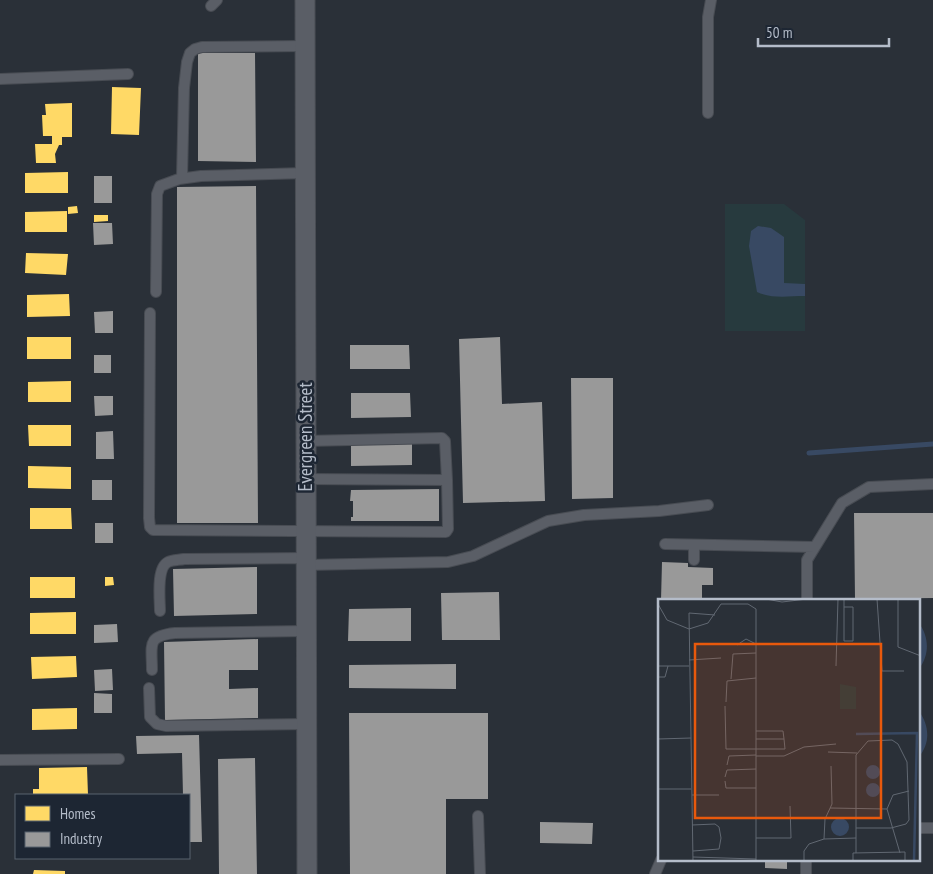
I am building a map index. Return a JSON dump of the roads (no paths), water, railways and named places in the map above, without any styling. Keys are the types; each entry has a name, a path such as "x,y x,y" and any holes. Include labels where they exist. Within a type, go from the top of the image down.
{"street":[{"name":"Evergreen Street","path":"304,1 307,874"}],"lane":[{"path":"708,113 708,18 711,0"},
{"path":"182,178 184,88 190,53 202,47 305,46"},
{"path":"0,79 128,74"},
{"path":"156,292 157,194 160,186 182,178 305,173"},
{"path":"150,313 150,526 153,530 446,532 448,529 445,441 442,438 305,441"},
{"path":"306,479 447,480"},
{"path":"807,599 807,560 842,503 869,487 933,484"},
{"path":"160,611 160,576 162,567 168,562 184,559 306,562 448,562 473,556 548,521 584,514 660,511 708,505"},
{"path":"664,544 814,547"},
{"path":"694,545 694,560"},
{"path":"152,670 152,645 154,639 158,636 175,633 306,631"},
{"path":"149,688 150,717 157,724 166,726 306,724"},
{"path":"0,760 119,759"},
{"path":"478,816 480,874"},
{"path":"920,828 933,828"},
{"path":"655,874 660,862"}],"water":[{"path":"758,226 771,228 784,237 784,283 805,284 805,296 774,296 757,292 749,246 751,231"},
{"path":"920,625 925,634 927,646 920,668"},
{"path":"920,713 927,728 927,740 920,756"}],"waterway":[{"path":"809,453 933,444"}]}
